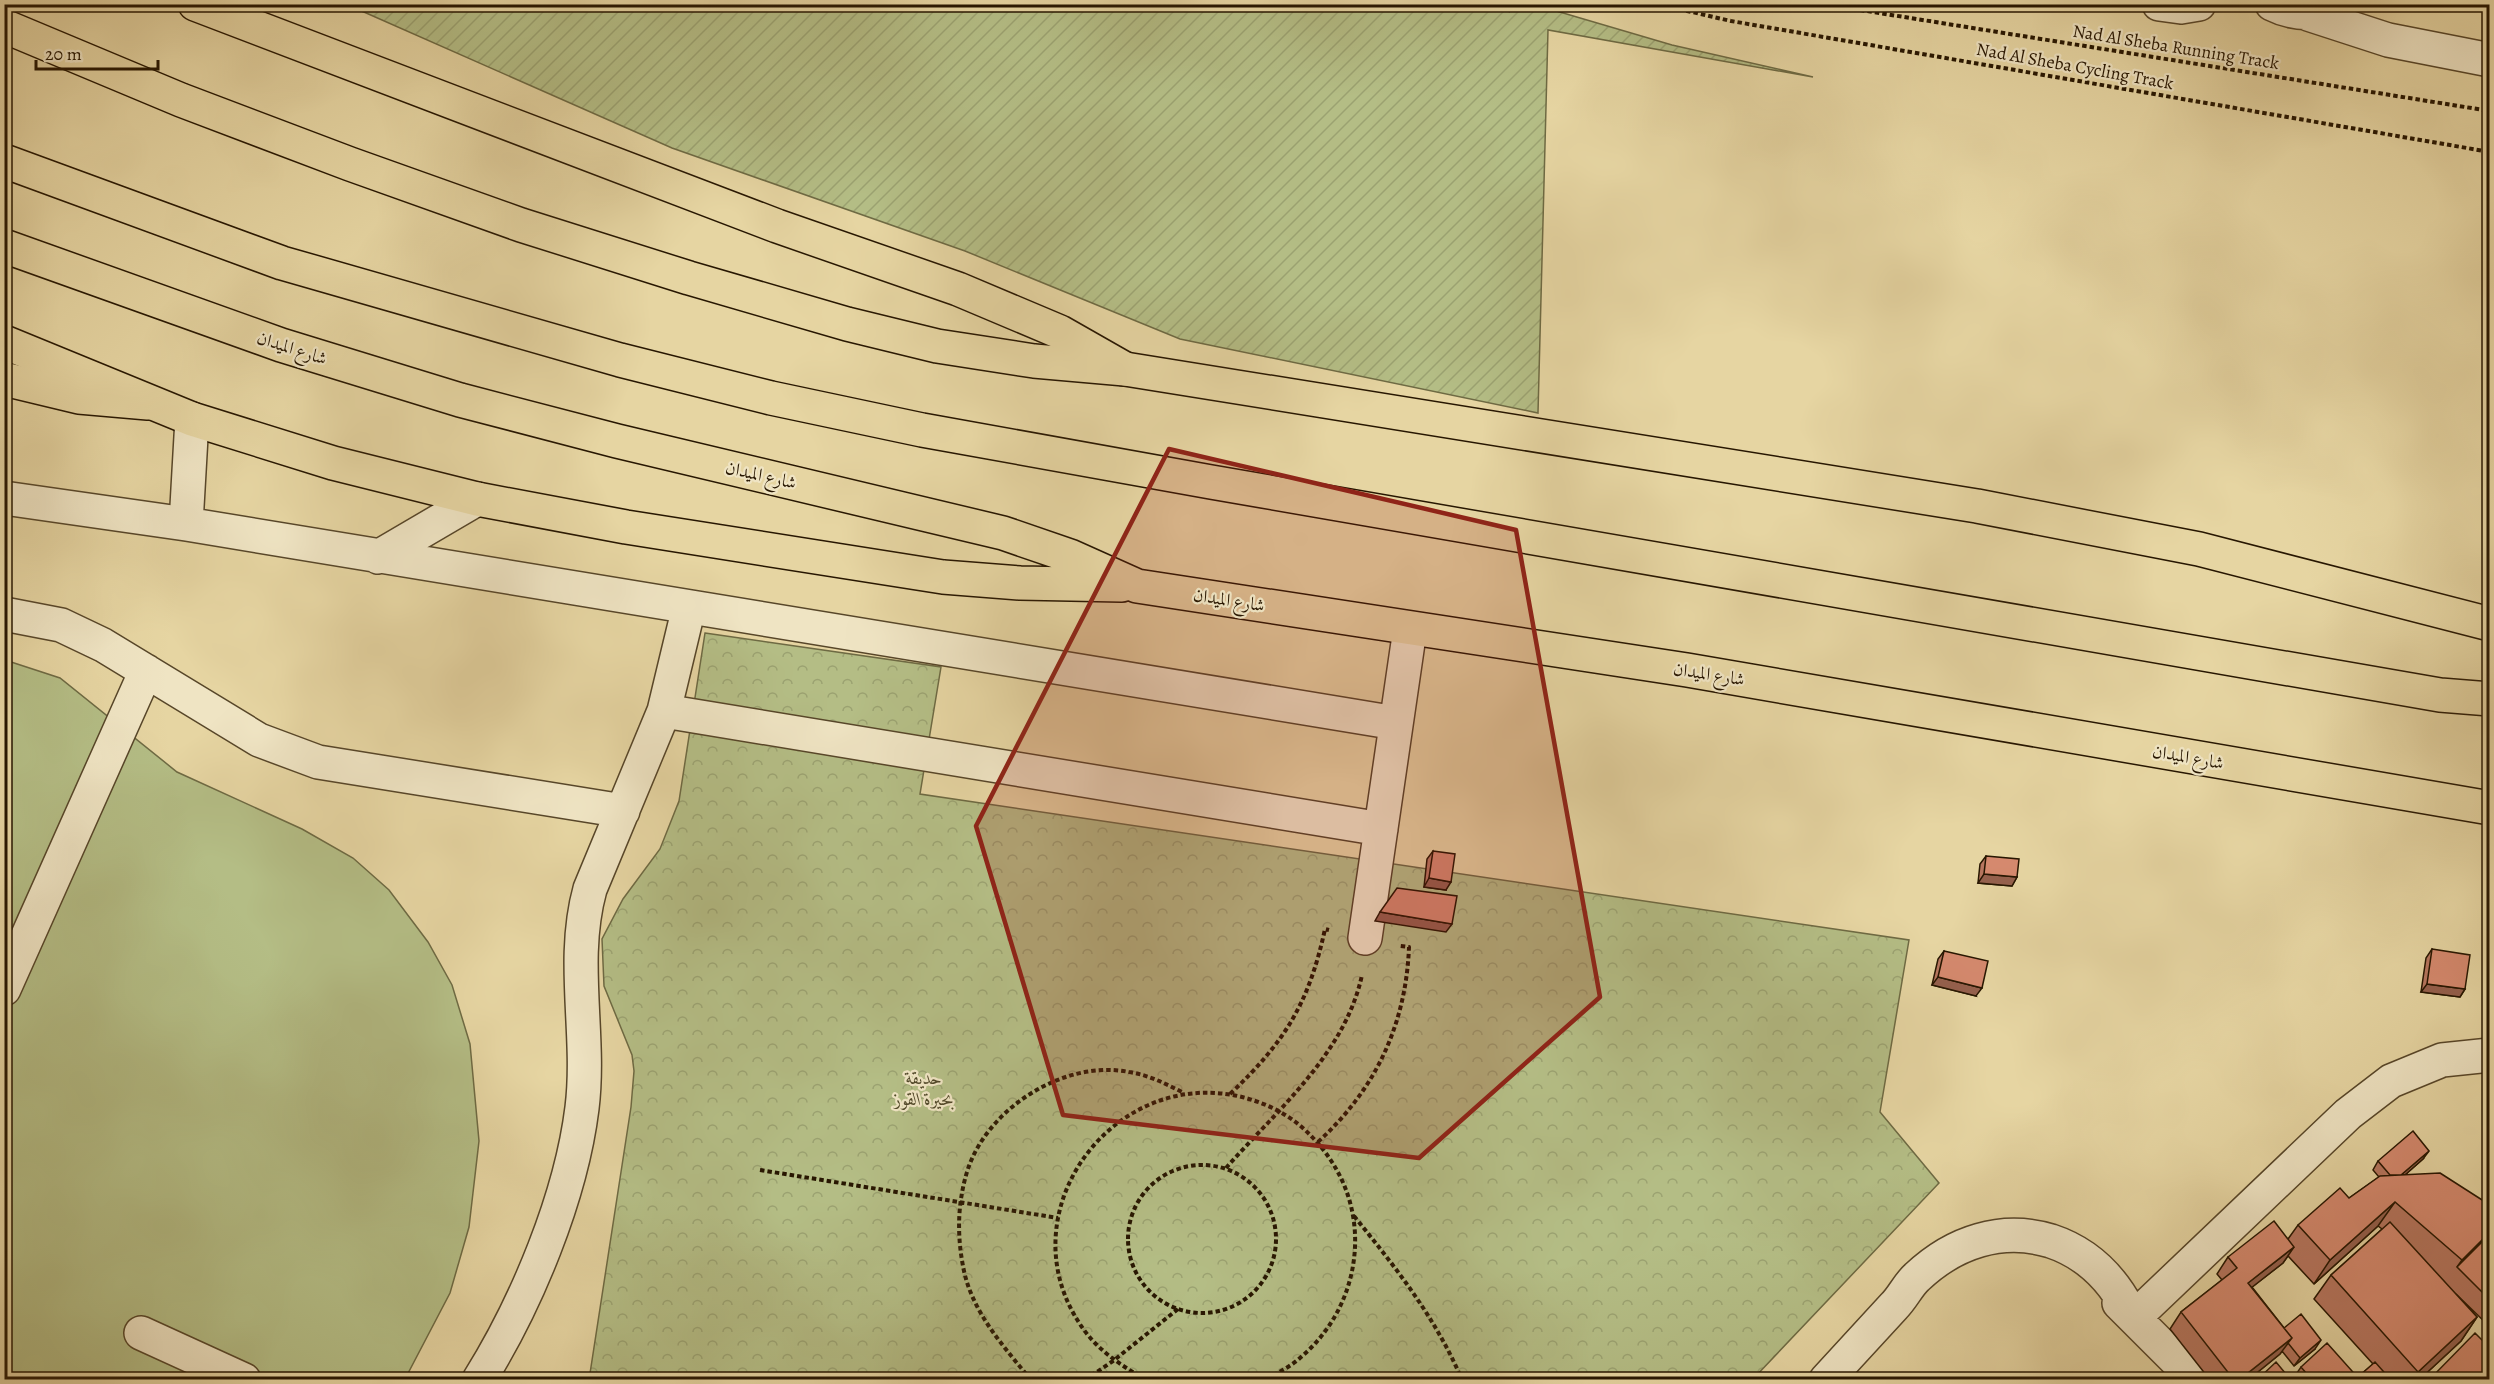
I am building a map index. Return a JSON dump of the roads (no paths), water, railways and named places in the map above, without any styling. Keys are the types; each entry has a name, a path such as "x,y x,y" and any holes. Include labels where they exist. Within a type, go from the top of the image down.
{"main road":[{"path":"195,4 777,226 958,289 1060,332 1125,369"},
{"path":"4,26 181,100 521,225 689,278 847,324 937,346 1034,362 1125,369 1977,506 2199,549 2490,624"},
{"path":"4,161 282,263 608,357 771,398 922,430 1200,480 2440,695 2490,699"},
{"name":"شارع الميدان","path":"4,246 270,341 460,400 617,441 1003,532 1070,556 1137,586 1699,672 2490,808"},
{"path":"4,342 148,403 192,419 333,463 477,499 626,527 943,577 1020,583 1137,586"},
{"path":"4,380 79,397 148,403"}],"street":[{"path":"2159,4 2181,7 2199,4"},
{"path":"2271,4 2290,12 2308,14 2388,40 2490,60"},
{"path":"2308,14 2340,4"},
{"path":"186,524 192,419"},
{"path":"4,498 186,524 1396,723"},
{"path":"378,557 477,499"},
{"path":"479,1380 495,1354 524,1296 547,1242 567,1180 582,1107 580,962 584,911 590,889 664,711 689,607"},
{"path":"4,614 61,624 103,645 259,740 318,762 623,811"},
{"path":"1365,938 1410,629"},
{"path":"4,989 146,671"},
{"path":"664,711 1381,829"},
{"path":"2131,1313 2348,1114 2391,1081 2442,1060 2490,1055"},
{"path":"1826,1380 1897,1303 1978,1262 2001,1257 2024,1257 2061,1265 2131,1313 2196,1380"},
{"path":"141,1333 244,1380"}],"park label":[{"name":"حديقة بحيرة القوز","path":"924,1088"}]}
